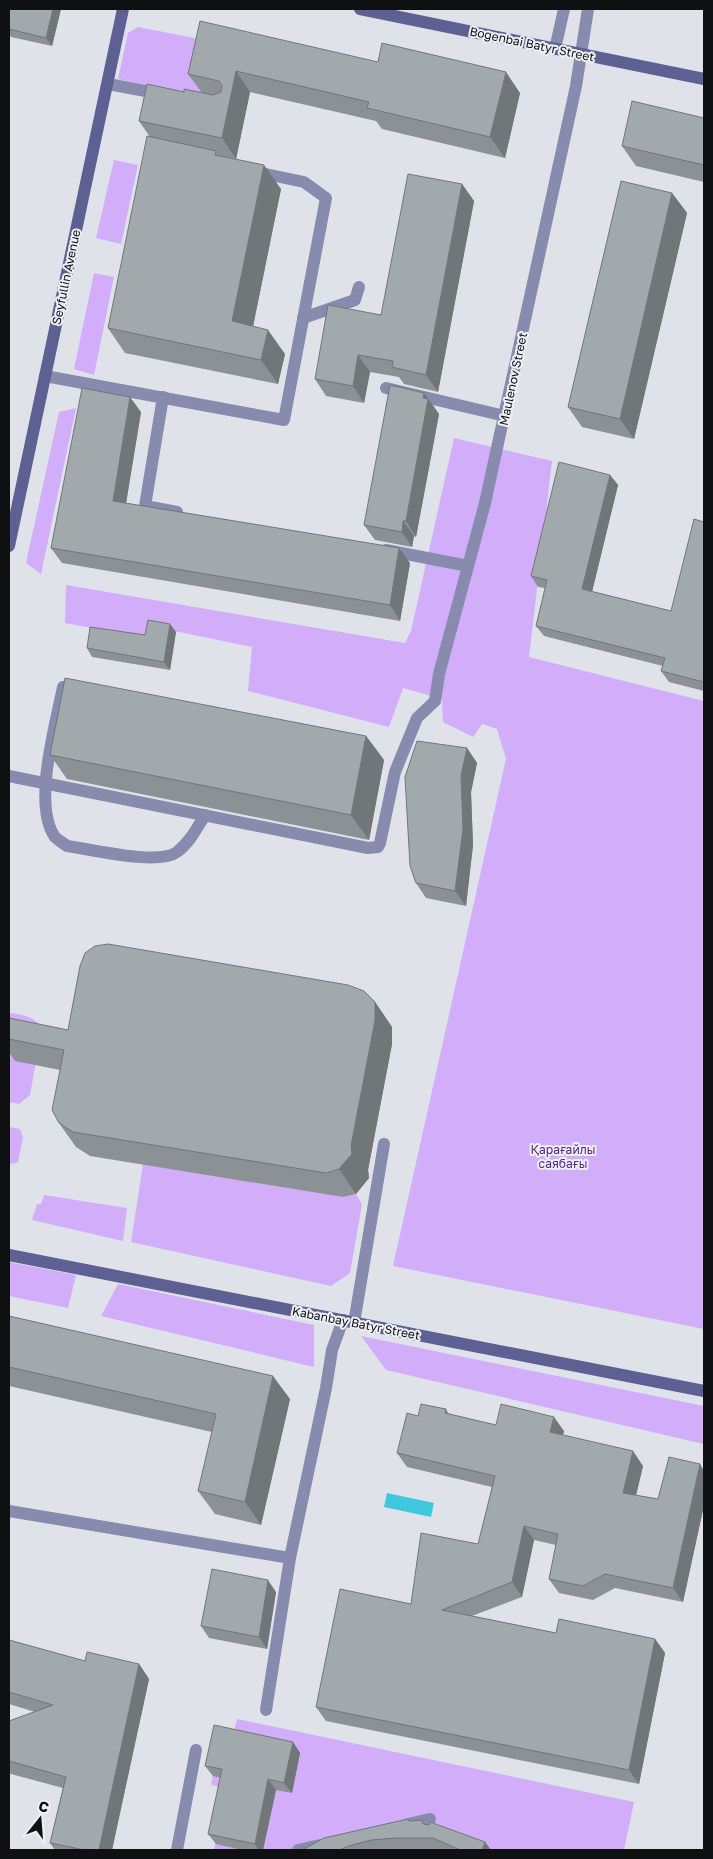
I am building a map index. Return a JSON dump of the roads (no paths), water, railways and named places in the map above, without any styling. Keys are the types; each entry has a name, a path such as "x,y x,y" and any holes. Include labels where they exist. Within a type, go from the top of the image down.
{"street":[{"name":"Seyfullin Avenue","path":"9,546 123,9"},
{"name":"Bogenbai Batyr Street","path":"360,9 704,79"},
{"path":"555,49 564,9"},
{"name":"Maulenov Street","path":"412,730 417,718 435,701 439,674 486,503 581,54 588,9"},
{"path":"108,84 172,96"},
{"path":"45,376 284,420 326,198 304,182 246,170"},
{"path":"303,318 355,300 359,287"},
{"path":"386,388 505,416"},
{"path":"163,398 145,506 193,515"},
{"path":"374,548 468,566"},
{"path":"64,681 44,783 48,824 56,838 67,846 149,858 168,856 176,853 190,839 206,815"},
{"path":"9,776 374,849 380,843 395,772 412,730 423,744"},
{"path":"266,1710 290,1558 326,1388 332,1350 348,1321 384,1144"},
{"name":"Kabanbay Batyr Street","path":"9,1255 704,1391"},
{"path":"9,1511 290,1558"},
{"path":"177,1850 196,1750"},
{"path":"392,1828 430,1818"},
{"path":"298,1850 336,1841"}],"water":[{"path":"387,1493 434,1503 431,1517 384,1507"}],"park label":[{"name":"Қарағайлы саябағы","path":"563,1156"}]}
